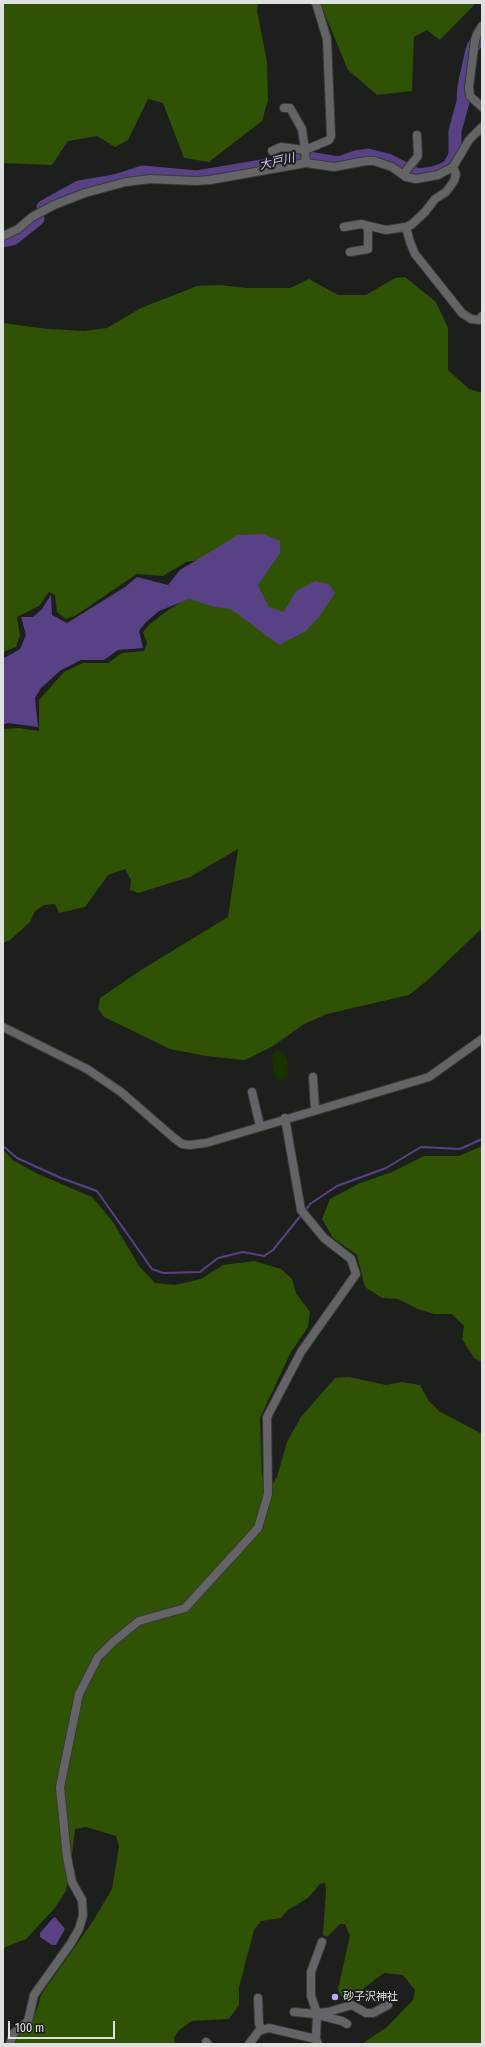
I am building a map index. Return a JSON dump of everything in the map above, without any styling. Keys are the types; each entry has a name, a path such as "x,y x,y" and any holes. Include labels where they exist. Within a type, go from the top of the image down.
{"street":[{"path":"3,236 18,229 32,217 54,205 100,188 150,179 196,181 210,180 305,156 329,140 331,136 327,39 316,3"},
{"path":"482,26 475,44 469,87 470,96 482,107"},
{"path":"284,108 290,108 302,129 305,156"},
{"path":"272,151 281,147 334,167 374,161 406,172 416,179 426,178 438,175 453,167 469,140 482,127"},
{"path":"406,172 418,156 417,135"},
{"path":"344,227 360,224 386,230 406,227 425,212 432,202 446,192 454,181 456,174 453,167"},
{"path":"350,252 368,249 368,226"},
{"path":"406,227 415,254 462,313 471,319 479,320 482,316"},
{"path":"3,1027 98,1076 121,1092 182,1144 190,1145 206,1143 285,1118 429,1077 482,1039"},
{"path":"313,1077 315,1110"},
{"path":"252,1092 260,1126"},
{"path":"10,2044 13,2034 28,2021 34,1995 71,1943 79,1929 83,1915 82,1900 72,1882 66,1857 60,1787 79,1694 98,1657 114,1641 139,1621 186,1608 258,1528 268,1494 267,1417 301,1352 356,1274 351,1259 324,1238 304,1214 285,1118"},
{"path":"249,2044 259,2031 269,2028 317,2041 317,2014 311,1996 311,1972 322,1942"},
{"path":"258,1998 259,2024 262,2030"},
{"path":"317,2014 352,2005 366,2013 373,2013 388,2005"},
{"path":"294,2012 317,2014 342,2021 347,2024"}],"green space":[{"path":"3,3 258,3 257,11 267,62 268,100 262,121 209,162 184,158 163,103 148,99 128,140 115,147 97,136 68,141 52,165 3,163"},
{"path":"320,3 476,3 440,40 427,30 414,37 412,91 377,95 348,70"},
{"path":"405,277 436,302 448,328 448,370 469,389 482,393 482,928 429,979 409,995 327,1014 304,1024 273,1046 245,1060 206,1056 170,1049 104,1017 98,1009 100,998 141,970 228,917 238,849 190,877 138,893 130,890 131,880 125,869 108,875 85,907 59,913 55,904 44,905 35,911 30,922 10,940 3,943 3,729 19,728 39,731 39,700 64,672 83,663 108,663 122,653 144,651 147,643 143,632 150,624 164,613 212,582 213,558 186,562 163,576 137,574 75,616 66,619 57,612 55,595 49,592 39,606 17,617 20,635 16,647 3,652 3,323 48,329 84,331 107,328 141,308 197,286 220,285 246,288 290,288 309,279 338,295 366,295 395,278"},
{"path":"276,1051 282,1051 287,1059 288,1074 285,1079 276,1081 272,1055"},
{"path":"482,1146 482,1362 474,1358 462,1339 464,1326 452,1314 434,1314 418,1309 398,1299 382,1298 365,1287 357,1255 333,1238 322,1219 330,1199 360,1183 392,1172 424,1156 459,1156"},
{"path":"3,1150 14,1161 38,1174 92,1197 113,1222 139,1266 155,1283 175,1285 201,1279 223,1265 254,1261 281,1269 292,1279 296,1293 310,1312 308,1327 291,1352 260,1418 262,1475 272,1485 277,1477 287,1442 301,1417 335,1378 349,1377 386,1385 402,1382 420,1385 429,1401 439,1411 482,1434 482,2044 362,2044 387,2027 413,2000 415,1990 403,1975 384,1973 352,1997 341,1997 338,1989 350,1936 345,1924 340,1924 327,1937 323,1935 326,1889 325,1883 320,1884 308,1898 288,1910 281,1918 261,1921 254,1930 239,1987 239,2005 229,2019 192,2021 179,2030 174,2038 175,2044 15,2044 17,2037 27,2028 37,2009 41,1995 93,1921 112,1889 119,1846 116,1836 86,1827 75,1829 66,1891 54,1909 26,1939 3,1948"}],"shaded area":[{"path":"263,534 280,541 280,553 258,585 269,607 284,612 296,591 315,581 329,584 335,593 319,617 306,631 279,645 231,609 214,607 189,599 159,611 145,623 139,631 143,648 118,650 104,660 81,660 61,670 41,688 35,698 38,727 8,723 3,725 3,657 6,657 20,649 26,635 21,617 33,617 42,609 51,595 52,615 67,623 125,587 137,577 168,585 180,570 238,535"},
{"path":"55,1917 65,1929 56,1945 52,1945 40,1937 40,1933"}],"waterway":[{"name":"大戸川","path":"43,207 79,187 115,181 143,172 197,177 274,164 302,157 339,163 356,157 368,155 388,160 418,175 442,170 449,166 455,155 455,131 463,102 464,86 472,50 474,45 482,39"},
{"name":"大戸川","path":"3,241 13,239 38,219"},
{"path":"305,1211 310,1204 337,1186 386,1168 421,1147 460,1149 482,1139"},
{"path":"3,1146 17,1158 61,1178 97,1191 152,1269 163,1273 200,1272 218,1258 243,1252 264,1256 273,1250 302,1214"}],"place":[{"name":"砂子沢神社","path":"335,1997"}]}
